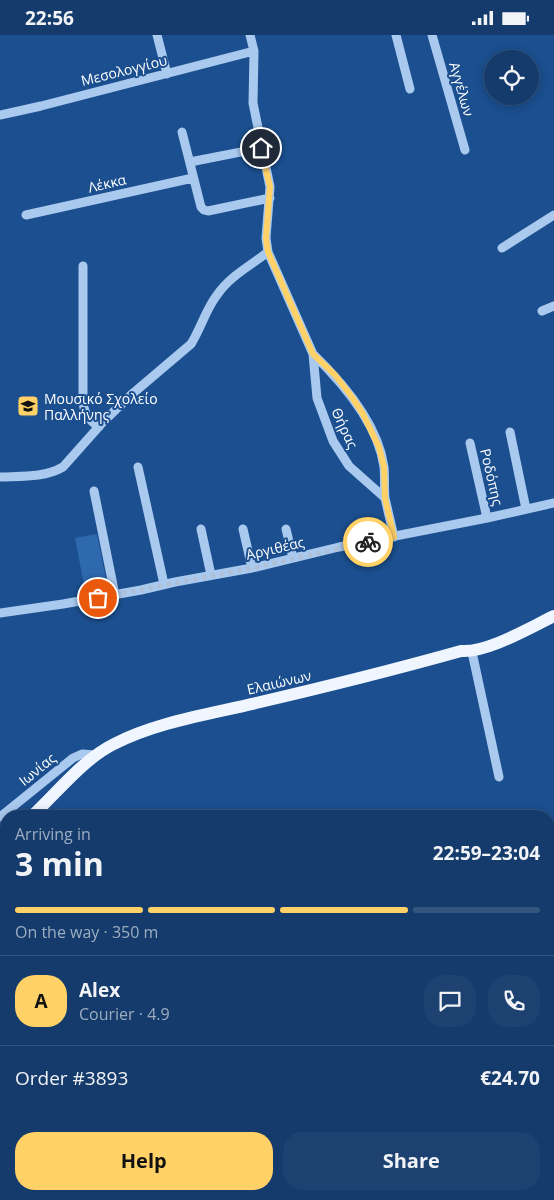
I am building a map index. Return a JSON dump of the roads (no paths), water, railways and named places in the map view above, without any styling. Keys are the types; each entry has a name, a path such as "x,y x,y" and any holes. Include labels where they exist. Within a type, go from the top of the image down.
{"main road":[{"name":"Ελαιώνων","path":"38,810 96,755 131,736 175,722 342,683 461,651 472,651 497,643 554,617"}],"street":[{"path":"157,35 167,73"},
{"path":"0,477 44,475 54,473 62,467 131,395 190,344 197,335 215,296 226,283 234,275 268,252 266,238 270,198 268,175 253,103 254,51 250,35"},
{"path":"396,35 410,89"},
{"name":"Αγγέλων","path":"432,35 466,150"},
{"name":"Μεσολογγίου","path":"0,115 254,51"},
{"path":"182,132 201,207 206,211 270,198"},
{"path":"190,162 261,148"},
{"name":"Λέκκα","path":"26,215 193,177"},
{"path":"502,248 554,215"},
{"name":"Θήρας","path":"268,252 313,354 317,398 333,441 349,466 385,498"},
{"path":"83,266 83,403 85,413 90,421 99,427"},
{"path":"542,311 554,306"},
{"name":"Θήρας","path":"313,354 335,375 352,397 367,422 381,453 384,467 385,498 394,537"},
{"path":"510,432 526,509"},
{"name":"Ροδόπης","path":"470,443 487,518"},
{"path":"138,467 164,584"},
{"path":"94,491 115,595"},
{"name":"Αργιθέας","path":"0,613 115,595 252,568 339,547 554,503"},
{"path":"200,529 211,575"},
{"path":"243,529 252,568"},
{"path":"286,529 293,559"},
{"path":"472,651 499,777"},
{"name":"Ιωνίας","path":"9,810 76,756 85,754 96,755"}],"place":[{"name":"Μουσικό Σχολείο Παλλήνης","path":"28,406"}]}
